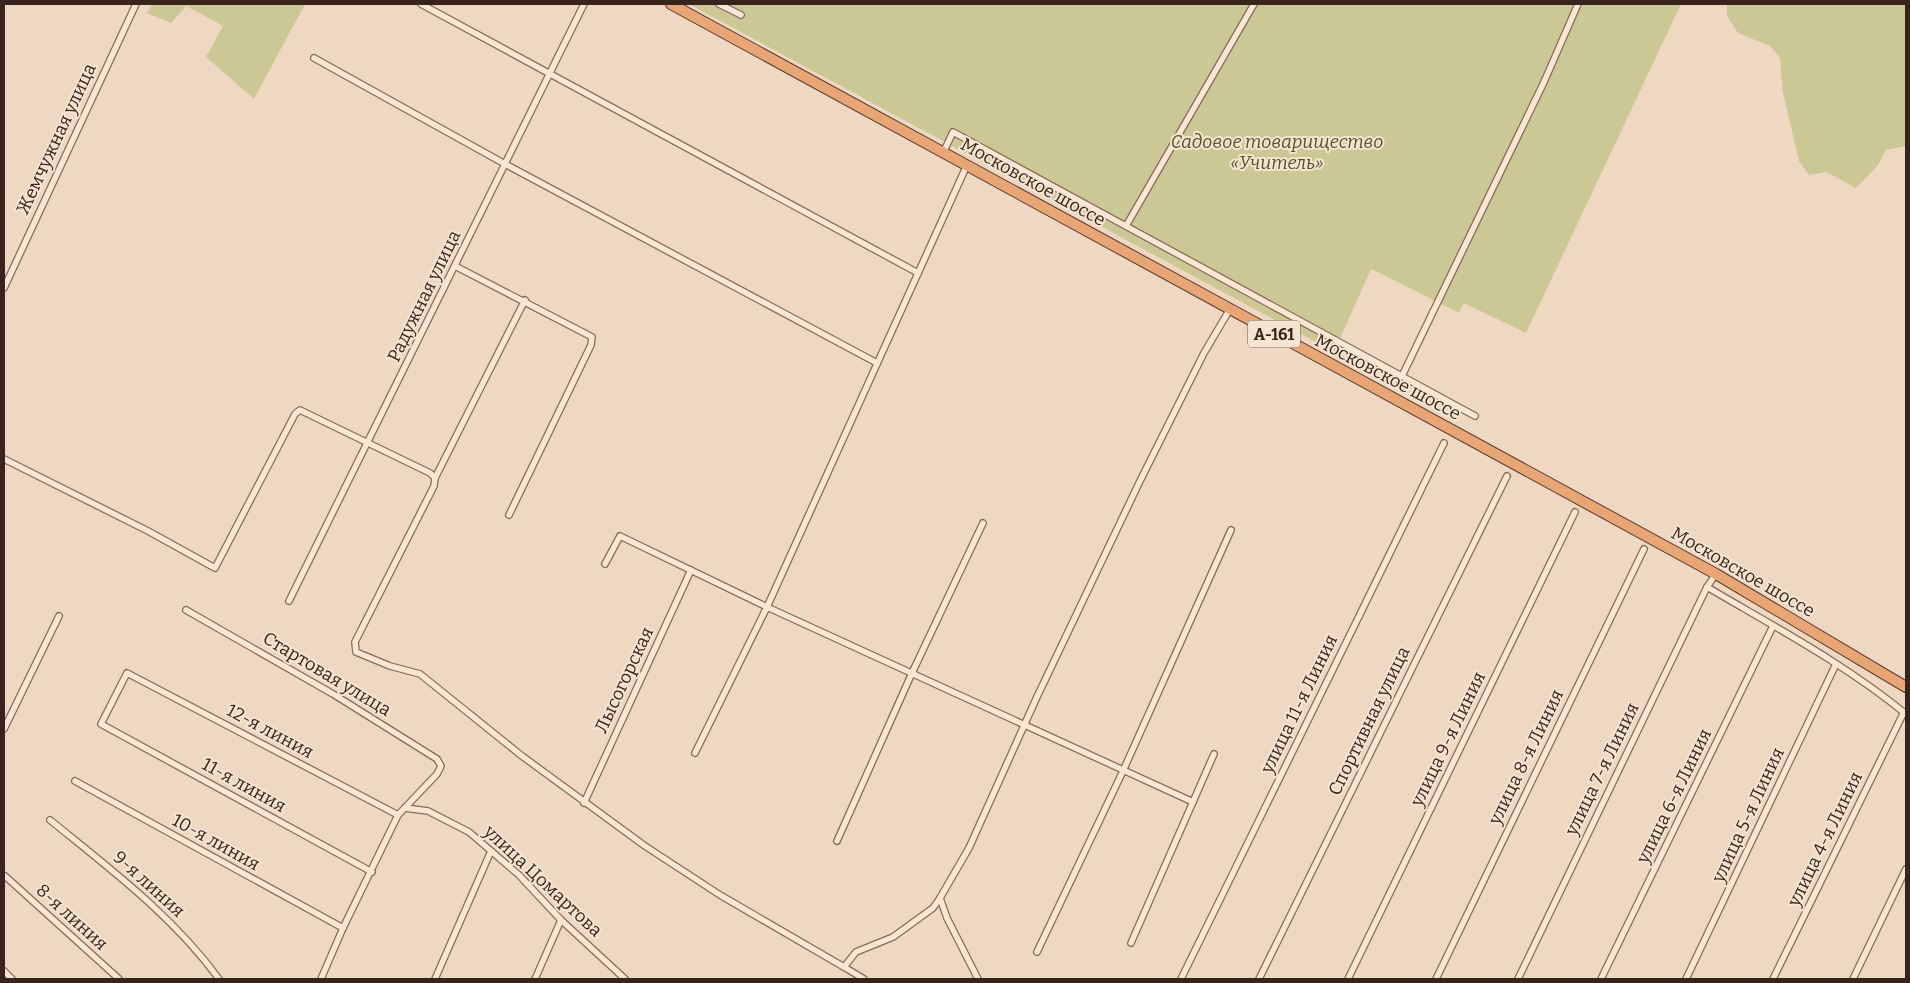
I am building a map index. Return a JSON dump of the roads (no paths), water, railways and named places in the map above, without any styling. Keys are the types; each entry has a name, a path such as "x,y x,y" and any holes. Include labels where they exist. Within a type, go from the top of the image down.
{"highway":[{"name":"Московское шоссе","path":"671,4 1716,574 1876,668"},
{"name":"А-161","path":"1876,668 1906,687"},
{"name":"А-161","path":"1876,668 1906,694"}],"street":[{"name":"Жемчужная улица","path":"4,288 136,4"},
{"path":"421,4 549,75 918,273"},
{"name":"Радужная улица","path":"289,601 369,443 584,4"},
{"path":"718,4 741,15"},
{"path":"1126,226 1254,4"},
{"path":"1402,376 1544,82 1578,4"},
{"path":"314,58 505,164 877,363"},
{"path":"944,152 953,132 1262,302 1476,416"},
{"path":"695,753 766,607 967,165"},
{"path":"455,266 524,300 592,337 591,344 508,515"},
{"path":"524,300 435,478 434,486 355,642 356,652 390,666 420,674 584,803 720,895 864,979"},
{"path":"844,967 856,952 893,937 933,908 940,898 969,848 1025,724 1140,481 1204,353 1230,310"},
{"path":"4,459 148,531 215,568 294,414 300,410 369,443 435,478"},
{"name":"улица 11-я Линия","path":"1181,979 1444,442"},
{"name":"Спортивная улица","path":"1259,979 1507,476"},
{"name":"улица 9-я Линия","path":"1348,979 1575,512"},
{"path":"837,841 912,673 983,523"},
{"path":"1037,952 1123,771 1230,530"},
{"path":"605,564 620,536 766,607 1193,802"},
{"name":"улица 8-я Линия","path":"1436,979 1644,549"},
{"name":"Лысогорская","path":"584,803 691,570"},
{"name":"улица 7-я Линия","path":"1518,979 1707,587 1716,574"},
{"path":"1707,587 1836,664 1882,694 1905,713"},
{"name":"Стартовая улица","path":"186,610 392,729 437,759 441,766 437,774 405,808"},
{"path":"4,729 59,616"},
{"name":"улица 6-я Линия","path":"1601,979 1773,626"},
{"name":"улица 5-я Линия","path":"1686,979 1836,664"},
{"name":"11-я линия","path":"127,673 102,724 372,872"},
{"name":"12-я линия","path":"127,673 398,815"},
{"name":"улица 4-я Линия","path":"1773,979 1905,713"},
{"path":"1131,943 1214,754"},
{"name":"10-я линия","path":"76,781 342,928"},
{"path":"321,979 342,928 372,872 398,815 405,808"},
{"name":"улица Цомартова","path":"405,808 428,811 452,822 491,851 519,875 561,920 625,979"},
{"name":"9-я линия","path":"50,820 144,897 190,942 219,979"},
{"path":"435,979 491,851"},
{"path":"1852,979 1906,869"},
{"name":"8-я линия","path":"5,876 120,979"},
{"path":"940,898 947,918 978,979"},
{"path":"535,979 561,920"},
{"path":"4,971 12,979"}],"park label":[{"name":"Садовое товарищество «Учитель»","path":"1277,152"}]}
